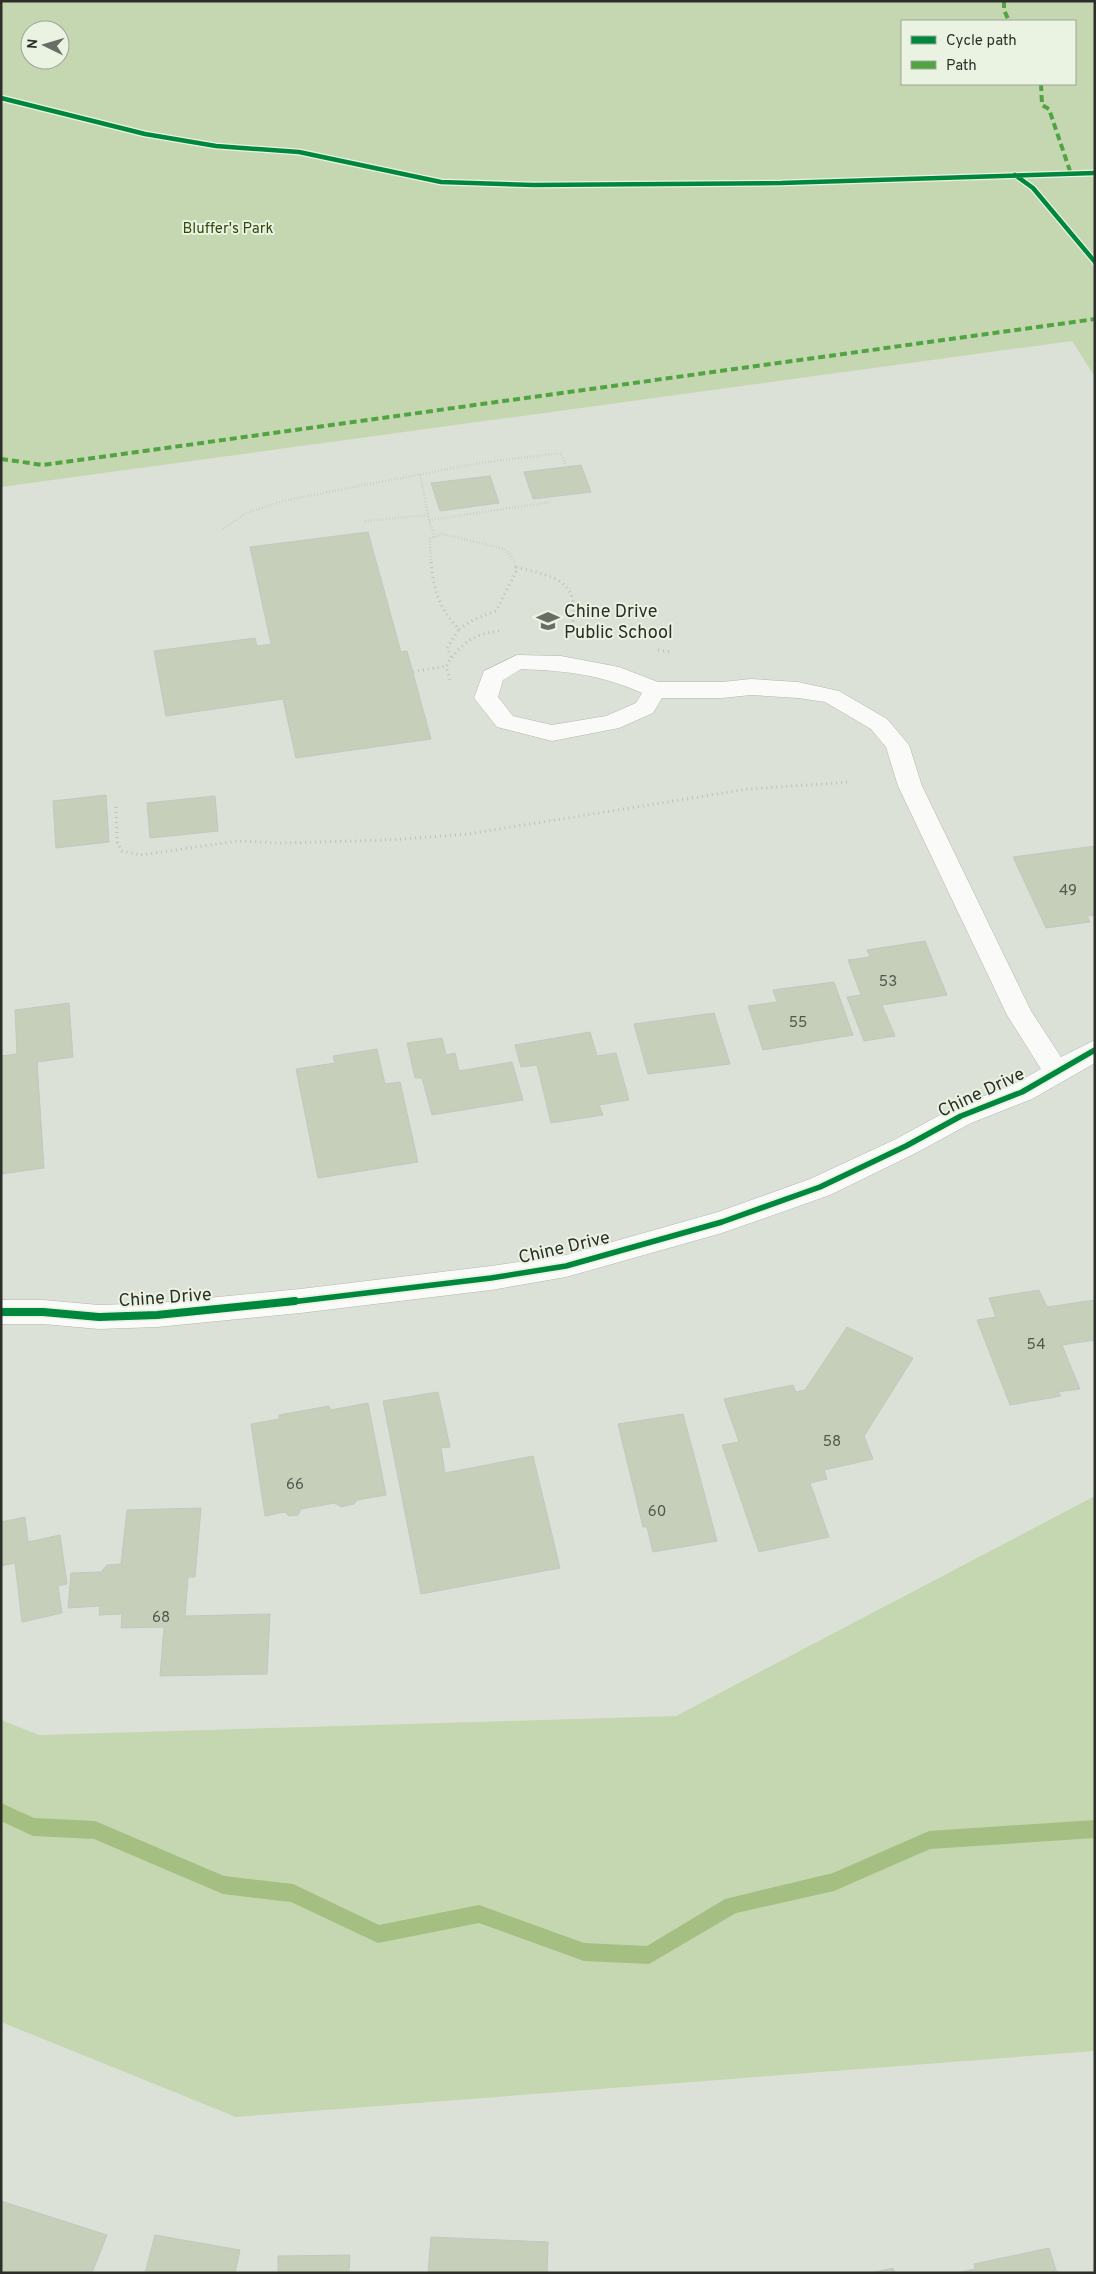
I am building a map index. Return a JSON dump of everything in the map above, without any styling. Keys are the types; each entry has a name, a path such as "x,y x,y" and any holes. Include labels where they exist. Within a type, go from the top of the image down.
{"street":[{"path":"655,690 645,708 611,723 552,733 505,722 486,698 492,676 517,662 561,662 619,674 655,690 722,690 751,687 798,690 831,696 879,724 897,745 910,786 1020,1015 1057,1072"},
{"name":"Chine Drive","path":"1,1312 43,1312 99,1317 157,1315 300,1301 491,1278 566,1266 722,1222 820,1187 906,1146 961,1116 1022,1092 1095,1050"}],"path":[{"path":"223,529 246,513 287,500 420,474 479,463 561,452 565,464"},
{"path":"420,474 429,520 436,537"},
{"path":"429,520 551,502"},
{"path":"365,521 428,515"},
{"path":"451,658 447,648 452,634 459,629 468,622 496,611 516,572 516,567 515,561 505,549 442,534 430,539 436,600 445,617 459,629"},
{"path":"516,567 542,574 565,584 576,601 571,632 564,632"},
{"path":"451,685 446,666 456,649 471,638 491,631 501,631"},
{"path":"651,649 679,652"},
{"path":"413,672 446,666"},
{"path":"116,807 117,842 122,851 141,855 237,841 281,843 389,840 468,834 748,789 851,782"}],"green space":[{"name":"Bluffer's Park","path":"1,1 1095,1 1095,377 1072,341 1,487"},
{"path":"1095,1496 1095,2051 236,2117 1,2022 1,1720 39,1735 676,1716"}],"building":[{"path":"581,465 591,492 533,499 524,472"},
{"path":"490,476 499,503 440,511 431,483"},
{"path":"368,532 401,652 407,651 431,739 296,758 283,699 166,716 154,651 255,638 257,646 271,644 250,547"},
{"path":"106,795 109,842 56,848 53,801"},
{"path":"215,796 218,831 150,838 147,803"},
{"path":"1095,846 1095,915 1087,916 1090,922 1046,928 1013,857"},
{"path":"925,941 947,995 882,1005 895,1036 864,1041 847,997 861,995 848,960 870,957 867,950"},
{"path":"834,982 853,1035 763,1050 748,1006 777,1002 773,990"},
{"path":"69,1003 73,1057 37,1062 44,1168 1,1174 1,1056 17,1054 15,1010"},
{"path":"714,1013 730,1064 648,1074 634,1024"},
{"path":"590,1032 597,1056 616,1053 629,1100 599,1105 603,1115 551,1123 537,1065 521,1067 515,1045"},
{"path":"442,1038 446,1055 455,1053 459,1071 512,1062 523,1100 432,1115 422,1078 415,1078 407,1043"},
{"path":"377,1049 385,1084 400,1082 418,1162 318,1178 296,1069 335,1063 333,1056"},
{"path":"1039,1290 1047,1307 1095,1300 1095,1340 1062,1345 1080,1389 1058,1392 1061,1396 1010,1405 977,1320 996,1317 989,1298"},
{"path":"847,1327 913,1358 864,1436 873,1459 824,1470 827,1479 810,1483 829,1537 759,1552 722,1445 739,1442 724,1399 793,1385 796,1392 805,1390"},
{"path":"438,1392 450,1447 441,1448 445,1473 533,1456 560,1568 421,1594 383,1401"},
{"path":"368,1403 386,1495 357,1500 354,1504 341,1507 335,1503 301,1509 298,1515 289,1516 285,1512 265,1516 251,1424 279,1419 279,1415 329,1406 331,1410"},
{"path":"683,1414 717,1541 653,1552 647,1527 643,1527 618,1424"},
{"path":"201,1508 195,1577 188,1577 185,1616 270,1614 267,1674 160,1676 164,1627 121,1628 122,1614 99,1615 100,1606 68,1608 71,1573 101,1572 107,1565 121,1564 127,1510"},
{"path":"25,1517 28,1542 60,1535 67,1584 58,1586 62,1613 22,1622 15,1563 1,1566 1,1522"},
{"path":"1,2201 107,2235 92,2273 1,2273"},
{"path":"155,2235 240,2250 235,2273 145,2273"},
{"path":"431,2237 548,2242 547,2273 428,2273"},
{"path":"1049,2248 1057,2273 957,2273 975,2269 974,2264"},
{"path":"350,2255 349,2273 278,2273 278,2256"},
{"path":"893,2268 895,2273 871,2273"}],"waterway":[{"path":"1,1812 33,1827 95,1830 223,1885 293,1893 378,1934 479,1914 584,1952 649,1955 732,1905 834,1882 929,1840 1095,1829"}],"marked path":[{"path":"1004,1 1004,10 1009,20"},
{"path":"1041,85 1042,105 1049,109 1071,174"},
{"path":"1,459 43,465 1095,319"}],"cycle path":[{"path":"1,98 145,134 216,146 299,152 441,182 534,185 781,183 1095,173"},
{"path":"1015,175 1033,188 1095,262"},
{"path":"1,1312 43,1312 99,1317 157,1315 300,1301 491,1278 566,1266 722,1222 820,1187 906,1146 961,1116 1022,1092 1095,1050"}],"place":[{"name":"Chine Drive Public School","path":"548,621"}]}
